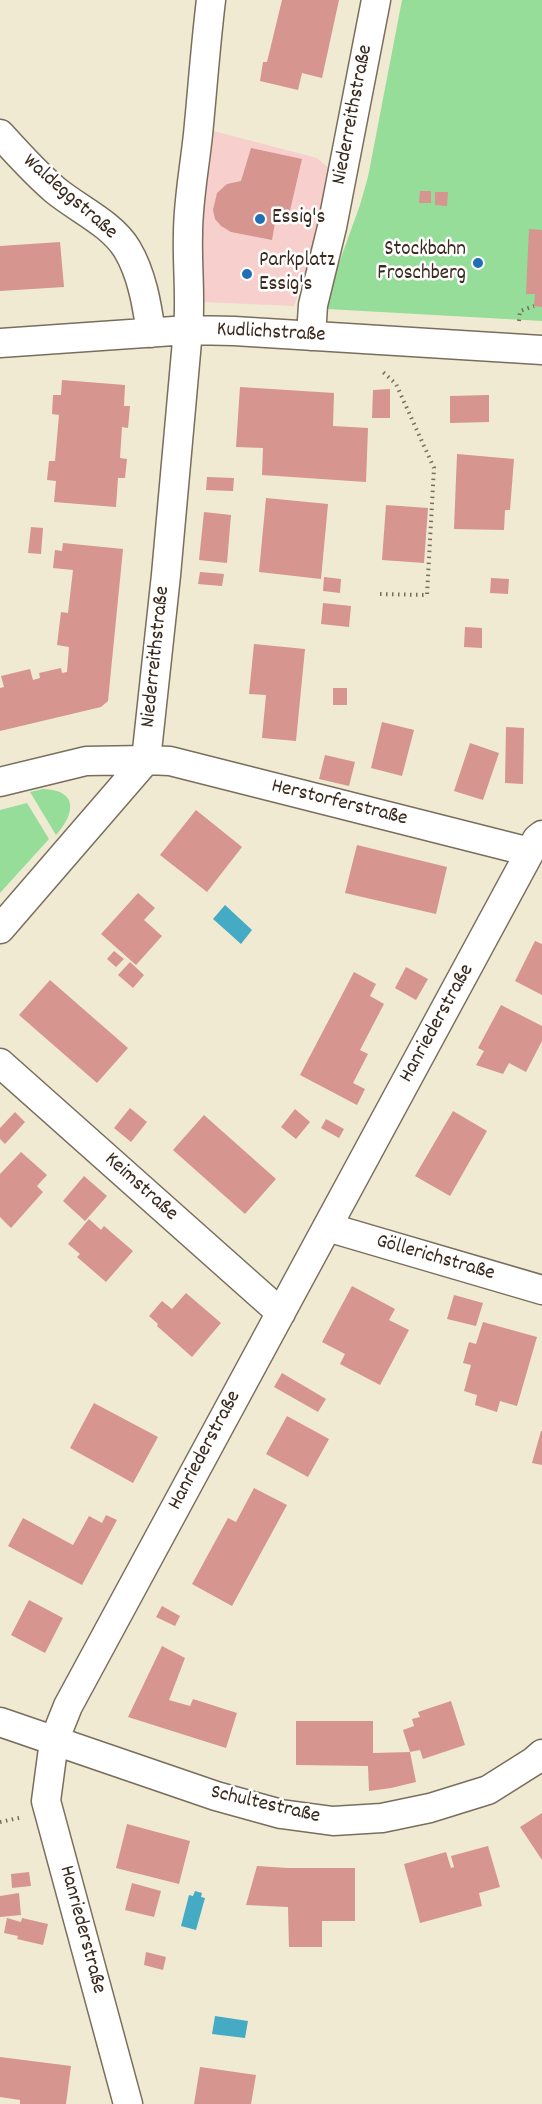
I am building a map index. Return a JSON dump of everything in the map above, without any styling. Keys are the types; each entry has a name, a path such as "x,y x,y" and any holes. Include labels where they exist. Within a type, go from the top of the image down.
{"street":[{"name":"Niederreithstraße","path":"146,760 166,574 190,307 188,234 190,188 199,126 203,58 211,0"},
{"name":"Niederreithstraße","path":"311,336 313,305 332,227 376,0"},
{"name":"Waldeggstraße","path":"0,134 33,171 104,225 126,247 139,275 151,333"},
{"name":"Kudlichstraße","path":"0,343 188,330 542,350"},
{"path":"0,929 146,760"},
{"name":"Herstorferstraße","path":"0,782 86,761 170,761 536,843"},
{"name":"Hanriederstraße","path":"128,2104 46,1800 54,1741 68,1706 536,843"},
{"name":"Keimstraße","path":"0,1063 281,1313"},
{"name":"Göllerichstraße","path":"327,1227 542,1290"},
{"name":"Schultestraße","path":"0,1722 216,1796 281,1814 333,1821 382,1818 430,1808 488,1790 542,1754"}],"path":[{"path":"519,325 520,311 534,306"},
{"path":"380,594 427,595 434,468 396,384 383,372"},
{"path":"0,1822 27,1816"}],"shaded area":[{"name":"Essig's","path":"206,129 317,158 332,171 331,203 294,306 202,302 194,235"}],"green space":[{"path":"402,0 542,0 542,321 327,309 329,291 368,177"},
{"path":"43,789 55,790 63,794 68,798 70,804 67,819 56,835 30,792"},
{"path":"27,803 49,839 0,893 0,810"}],"water":[{"path":"225,905 252,930 241,944 213,919"},
{"path":"195,1891 202,1893 201,1897 205,1898 196,1930 181,1926 189,1895 193,1896"},
{"path":"215,2016 248,2021 245,2038 212,2034"}],"building":[{"path":"282,0 339,0 322,78 302,73 298,90 260,81 263,62 267,62"},
{"path":"251,148 302,159 288,219 276,217 272,240 231,232 215,219 213,210 217,193 227,184 241,181"},
{"path":"420,191 431,191 431,203 419,203"},
{"path":"435,192 448,192 447,206 435,205"},
{"path":"529,229 542,230 542,307 534,306 535,294 526,294"},
{"path":"60,242 64,287 0,291 0,246"},
{"path":"62,380 125,385 124,406 130,406 128,428 122,427 120,458 127,459 125,478 118,478 116,507 54,502 56,481 47,480 49,461 55,461 59,415 52,414 53,395 61,395"},
{"path":"240,387 334,393 333,426 368,428 366,482 262,475 263,448 236,447"},
{"path":"390,389 390,418 372,418 373,390"},
{"path":"489,395 489,422 450,423 450,396"},
{"path":"457,454 514,459 510,510 505,510 504,530 454,529"},
{"path":"207,477 234,478 233,491 206,490"},
{"path":"266,498 328,504 321,579 259,572"},
{"path":"386,505 428,508 424,563 382,560"},
{"path":"204,512 231,515 227,563 199,560"},
{"path":"31,527 43,528 41,554 28,553"},
{"path":"63,543 123,549 108,701 101,707 0,731 0,688 4,687 1,676 30,669 33,680 40,678 39,673 61,668 62,673 67,672 69,647 57,645 61,612 68,613 73,570 53,568 55,550 62,551"},
{"path":"200,572 224,574 222,586 198,584"},
{"path":"324,577 341,579 340,593 323,591"},
{"path":"491,578 509,579 508,594 490,593"},
{"path":"323,603 351,606 349,627 321,624"},
{"path":"465,627 482,628 482,648 464,647"},
{"path":"254,644 305,649 296,741 262,738 266,695 249,694"},
{"path":"333,688 347,688 347,705 333,705"},
{"path":"382,722 414,730 402,776 371,768"},
{"path":"506,727 524,728 523,784 505,783"},
{"path":"470,743 499,753 483,800 454,791"},
{"path":"325,755 355,762 349,786 319,779"},
{"path":"196,810 242,847 207,892 160,855"},
{"path":"357,845 447,867 436,914 345,893"},
{"path":"138,893 155,908 144,920 162,936 136,965 101,934"},
{"path":"535,941 542,944 542,995 515,981"},
{"path":"114,951 124,959 116,967 107,959"},
{"path":"130,962 144,975 133,988 118,975"},
{"path":"406,967 428,979 416,1000 395,988"},
{"path":"354,972 376,984 370,996 384,1004 360,1050 368,1054 353,1083 365,1089 357,1105 300,1075"},
{"path":"50,980 128,1048 97,1083 19,1015"},
{"path":"501,1005 542,1026 542,1041 526,1072 509,1063 503,1074 476,1065 484,1051 478,1048"},
{"path":"130,1108 147,1122 131,1142 114,1128"},
{"path":"295,1109 310,1122 296,1139 281,1127"},
{"path":"453,1111 487,1131 450,1196 415,1176"},
{"path":"15,1112 25,1122 5,1144 0,1139 0,1128"},
{"path":"204,1115 276,1179 245,1214 173,1150"},
{"path":"326,1119 344,1129 339,1138 321,1128"},
{"path":"21,1152 47,1175 37,1186 43,1192 11,1228 0,1217 0,1174"},
{"path":"84,1176 107,1196 85,1221 63,1201"},
{"path":"89,1219 101,1230 104,1226 133,1251 106,1282 77,1257 80,1254 68,1244"},
{"path":"352,1286 395,1309 389,1320 409,1330 380,1385 340,1364 345,1354 322,1342"},
{"path":"186,1293 221,1323 192,1357 149,1316 162,1301 172,1309"},
{"path":"454,1295 483,1303 476,1326 447,1319"},
{"path":"483,1322 537,1337 517,1406 500,1401 497,1412 475,1405 477,1395 464,1391 471,1365 463,1363 469,1342 476,1344"},
{"path":"282,1373 326,1399 318,1412 274,1387"},
{"path":"94,1403 158,1437 133,1483 70,1448"},
{"path":"287,1416 329,1439 308,1477 266,1454"},
{"path":"542,1431 542,1465 532,1463"},
{"path":"254,1488 287,1505 232,1606 192,1584 228,1518 236,1522"},
{"path":"106,1515 117,1520 82,1585 8,1546 23,1518 73,1545 89,1516 102,1523"},
{"path":"29,1600 63,1618 45,1653 11,1635"},
{"path":"162,1606 180,1616 175,1626 156,1617"},
{"path":"162,1646 185,1658 169,1700 190,1706 193,1699 237,1713 226,1748 128,1717"},
{"path":"451,1701 465,1745 423,1759 420,1750 410,1752 403,1730 414,1726 412,1719 420,1717 418,1712"},
{"path":"296,1721 373,1721 373,1753 410,1752 416,1782 369,1791 368,1766 296,1765"},
{"path":"542,1813 542,1860 520,1827"},
{"path":"127,1824 190,1841 179,1884 116,1868"},
{"path":"488,1846 500,1887 479,1893 482,1906 420,1923 404,1864 446,1852 451,1868 454,1867 451,1856"},
{"path":"257,1866 355,1868 355,1921 322,1921 322,1947 289,1947 288,1907 246,1905"},
{"path":"29,1872 31,1886 12,1888 11,1874"},
{"path":"132,1883 161,1891 154,1917 125,1910"},
{"path":"19,1893 21,1915 0,1917 0,1896"},
{"path":"7,1918 21,1922 22,1918 48,1924 43,1945 17,1939 18,1936 4,1933"},
{"path":"146,1952 166,1957 163,1970 144,1965"},
{"path":"0,2057 71,2066 66,2104 20,2104 20,2100 0,2097"},
{"path":"200,2067 256,2075 251,2104 194,2104"}],"place":[{"name":"Essig's","path":"260,219"},
{"name":"Stockbahn Froschberg","path":"478,263"},
{"name":"Parkplatz Essig's","path":"247,274"}]}
